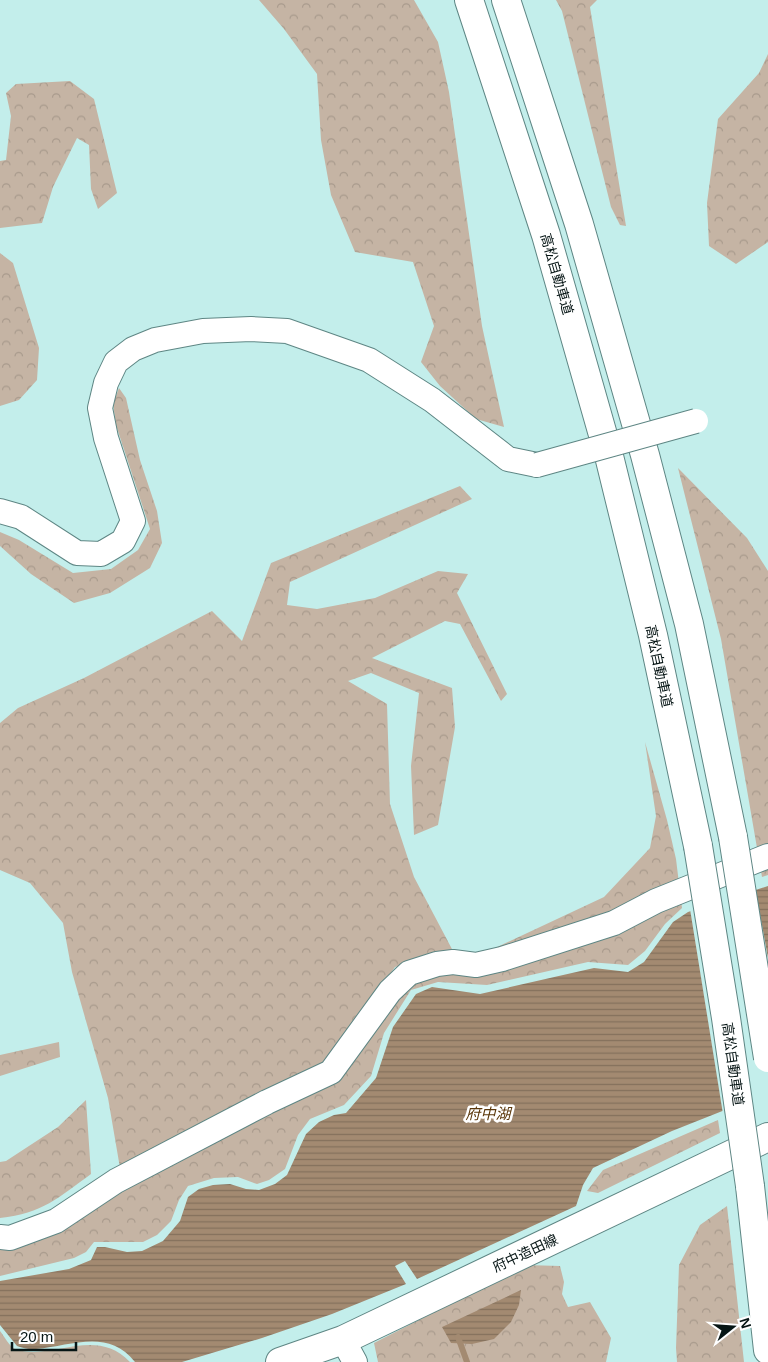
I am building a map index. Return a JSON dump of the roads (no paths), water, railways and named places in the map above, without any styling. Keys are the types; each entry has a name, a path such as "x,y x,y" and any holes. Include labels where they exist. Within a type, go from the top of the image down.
{"main road":[{"name":"高松自動車道","path":"470,0 546,235 609,456 653,635 698,846 726,1018 750,1186 768,1350"},
{"path":"506,0 579,224 646,455 689,624 733,837 768,1058"},
{"name":"府中造田線","path":"280,1362 349,1351 768,1137"}],"street":[{"path":"0,511 21,517 77,553 101,554 123,542 133,521 106,438 100,408 106,383 116,362 133,349 156,340 203,332 251,329 287,331 369,360 432,400 508,458 537,464 696,421"},
{"path":"0,1237 10,1238 56,1221 116,1181 266,1102 331,1072 390,991 408,973 437,964 453,962 476,965 502,959 614,923 656,901 768,856"}],"water":[{"name":"府中湖","path":"768,886 768,1093 672,1131 593,1168 583,1185 576,1206 417,1279 405,1261 395,1266 406,1284 332,1314 262,1338 182,1362 135,1362 113,1345 101,1342 26,1349 17,1346 0,1325 0,1281 69,1269 91,1260 97,1247 127,1252 142,1251 163,1241 180,1221 188,1197 199,1189 213,1185 230,1184 246,1189 259,1190 275,1184 287,1175 306,1134 319,1122 334,1115 346,1113 376,1078 393,1027 416,994 432,987 480,994 594,968 628,972 644,962 673,922 688,912"},
{"path":"521,1290 519,1305 511,1322 494,1339 472,1344 451,1343 442,1327"}],"waterway":[{"path":"458,1337 467,1362"}]}
